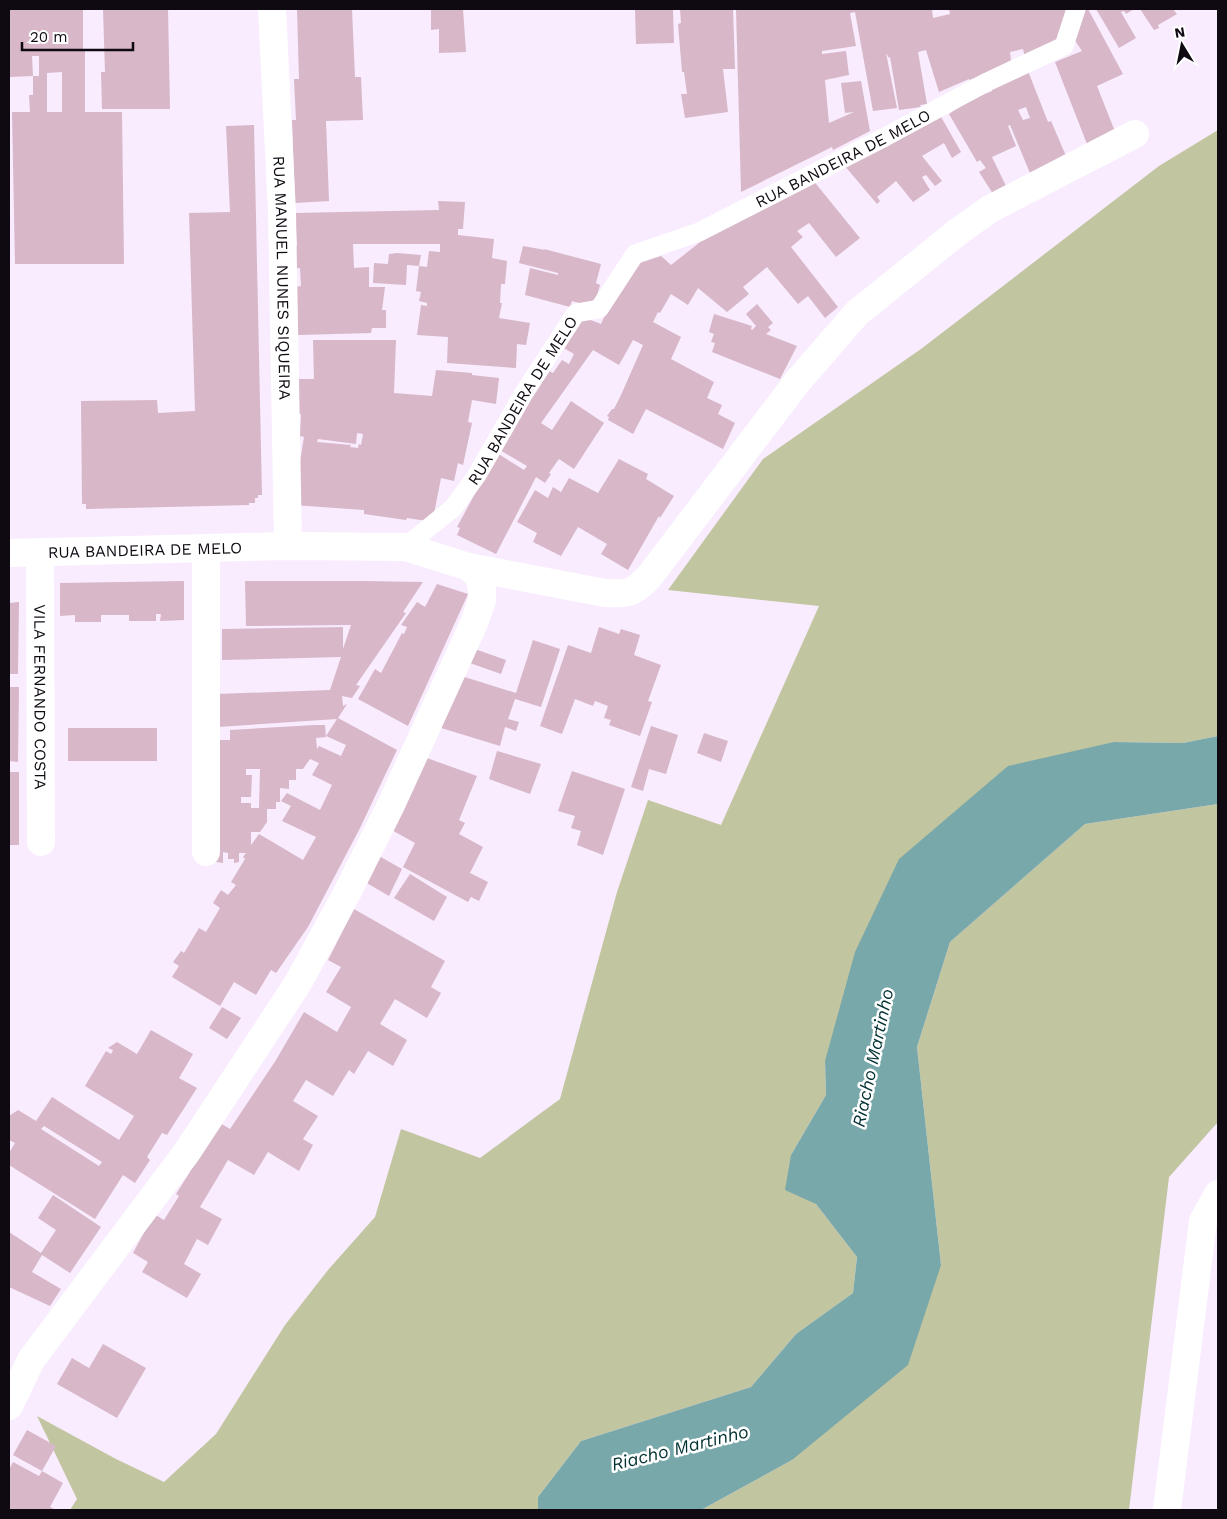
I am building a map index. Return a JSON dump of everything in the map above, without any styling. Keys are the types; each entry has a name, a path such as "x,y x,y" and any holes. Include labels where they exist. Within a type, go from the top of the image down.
{"street":[{"name":"RUA MANUEL NUNES SIQUEIRA","path":"272,9 282,213 288,546"},
{"path":"405,547 469,567 604,593 622,594 636,590 649,577 798,381 857,313 959,231 990,209 1135,134"},
{"name":"RUA BANDEIRA DE MELO","path":"9,553 288,546 405,547"},
{"path":"206,548 206,852"},
{"name":"VILA FERNANDO COSTA","path":"40,552 41,842"},
{"path":"9,1406 32,1360 187,1152 298,983 392,805 474,621 482,600 482,590 478,576 469,567"},
{"path":"1167,1510 1204,1222 1218,1194"}],"lane":[{"name":"RUA BANDEIRA DE MELO","path":"405,547 453,508 476,475 524,393 576,313 598,308 635,254 699,232 886,137 985,83 1064,46 1076,9"}],"shaded area":[{"path":"1218,130 1218,736 1183,743 1114,742 825,1061 826,1095 791,1155 816,1204 857,1257 853,1293 796,1334 751,1387 581,1441 538,1497 538,1510 70,1510 77,1499 37,1416 116,1459 164,1482 216,1434 285,1325 328,1270 375,1217 401,1129 480,1158 560,1099 617,892 648,800 721,825 819,606 668,590 763,459 921,349 1159,166"},
{"path":"1218,804 1218,1122 1169,1177 1129,1510 701,1510 792,1460 941,1265 917,1047 950,942 1085,824"}],"water":[{"name":"Riacho Martinho","path":"1218,736 1218,804 1085,824 950,942 917,1047 941,1265 908,1365 792,1460 701,1510 538,1510 538,1497 581,1441 751,1387 796,1334 853,1293 857,1257 816,1204 785,1190 791,1155 826,1095 825,1061 855,952 899,859 1008,766 1114,742 1183,743"}],"building":[{"path":"9,9 83,9 85,112 122,112 124,264 15,264 12,112 30,112 29,95 33,95 33,76 10,77","holes":["32,56 39,56 39,76 33,76","62,72 62,112 47,112 47,73"]},
{"path":"103,9 168,9 170,109 102,109 101,72 105,72"},
{"path":"297,9 352,9 355,77 361,77 363,120 326,121 329,201 295,203 292,120 296,120 294,79 299,79"},
{"path":"431,9 463,9 466,52 439,53 439,29 431,30"},
{"path":"635,9 673,9 674,43 636,44"},
{"path":"680,9 733,9 735,69 723,69 728,112 685,118 681,94 687,94 684,72 682,72 678,24 681,23"},
{"path":"736,9 932,9 933,18 950,14 949,9 1072,9 1069,34 1025,58 1023,49 1010,52 1011,61 1007,62 1008,66 969,79 939,92 926,50 918,52 927,104 920,105 921,107 899,110 890,57 886,53 897,108 873,111 855,12 850,13 856,46 822,51 822,54 846,51 849,75 825,80 829,123 854,112 845,113 841,83 861,81 870,131 833,150 832,147 741,192"},
{"path":"1088,9 1123,74 1097,86 1116,134 1087,144 1055,62 1082,51 1070,33 1073,18"},
{"path":"1096,9 1134,9 1126,14 1124,11 1121,12 1136,38 1119,48"},
{"path":"1140,9 1173,9 1177,14 1158,25 1159,28 1154,30"},
{"path":"1028,71 1048,122 1051,121 1066,156 1030,173 1010,125 1008,126 1016,146 992,157 1008,190 995,197 979,172 986,168 980,160 977,162 949,114 966,102 992,91 990,84","holes":["1026,107 1030,118 1023,120 1018,110"]},
{"path":"940,115 961,152 952,158 944,143 922,156 942,181 935,186 926,175 922,177 930,190 913,202 896,181 877,197 880,201 877,204 844,165"},
{"path":"254,125 262,495 258,495 258,498 255,498 255,503 249,503 249,505 86,509 86,504 82,504 81,401 157,400 158,413 195,411 189,213 230,212 226,126"},
{"path":"812,179 860,238 836,257 809,223 797,231 803,237 791,247 838,307 825,318 808,296 798,304 767,267 743,287 749,294 727,312 698,288 688,305 671,294 653,322 681,337 671,359 714,382 707,398 722,405 718,414 735,423 723,449 646,409 633,434 608,420 609,417 607,416 614,409 643,345 633,340 619,365 593,350 541,423 552,430 571,401 604,423 574,469 559,459 549,473 551,474 545,483 536,477 496,554 457,535 460,528 457,527 497,453 524,470 527,466 498,449 540,380 542,382 549,371 553,373 562,360 569,364 574,354 562,347 580,316 601,324 611,301 640,263 661,256 671,265 704,239"},
{"path":"438,201 465,202 463,229 458,229 458,235 494,239 492,258 507,261 505,284 501,284 500,303 502,303 499,318 530,323 526,345 517,344 516,368 447,363 448,337 417,335 421,305 427,306 427,303 419,301 421,292 416,291 419,266 427,267 429,251 440,252 440,244 353,244 354,268 369,267 369,287 385,287 382,310 386,310 386,328 372,328 371,333 298,335 295,287 301,286 300,268 291,269 291,245 297,246 295,213 439,210"},
{"path":"523,246 544,249 601,264 596,283 600,285 594,307 572,301 570,307 525,295 530,268 558,275 558,273 519,263"},
{"path":"389,254 421,255 419,266 407,265 406,285 373,283 374,263 388,264"},
{"path":"757,304 773,323 768,327 771,330 766,334 797,346 780,379 712,352 715,343 711,342 714,334 709,332 714,314 752,326 752,330 756,326 746,314"},
{"path":"313,340 396,340 394,393 432,396 436,370 472,373 472,375 499,378 496,404 472,400 468,422 472,423 463,465 458,463 454,481 441,478 433,519 427,521 364,514 364,510 293,505 304,437 300,436 301,414 298,414 299,379 314,379","holes":["357,433 363,434 361,445 359,444 358,448 350,447 351,445 317,442 318,439 356,444"]},
{"path":"619,459 648,474 646,479 674,496 660,518 659,516 628,570 601,554 607,544 578,527 561,556 533,542 537,533 517,522 535,490 548,498 553,487 561,492 569,478 598,493"},
{"path":"184,581 184,620 160,621 161,614 156,614 156,621 129,621 129,615 101,615 101,622 75,622 75,615 60,616 60,583"},
{"path":"245,581 423,582 403,612 406,613 356,685 360,686 352,698 342,696 343,706 347,704 338,718 397,750 359,830 308,927 276,973 271,970 256,995 234,982 220,1006 172,977 179,966 173,962 181,951 184,953 199,928 206,932 220,908 213,903 221,890 228,895 236,885 231,882 245,859 243,857 246,853 239,853 239,862 234,863 234,859 228,859 228,853 223,852 223,863 216,862 217,740 230,740 230,730 325,725 326,737 316,738 317,749 319,746 341,756 346,745 326,736 337,719 218,727 217,694 330,690 341,657 222,660 222,629 343,627 343,649 351,625 246,626","holes":["310,759 319,763 312,775 332,785 320,810 287,793 281,801 291,806 282,821 316,837 303,860 259,834 251,845 251,832 260,832 267,822 267,809 276,809 276,802 280,802 280,788 289,789 289,780 296,780 296,769 303,769","246,769 260,769 259,808 251,808 251,803 241,803 241,797 251,797 252,775 246,775"]},
{"path":"437,584 468,594 408,726 358,699 375,669 381,673 402,633 404,634 407,627 401,625 417,602 425,607"},
{"path":"19,602 18,674 9,674 9,603"},
{"path":"599,627 619,634 621,629 640,635 634,655 661,665 648,701 652,702 640,736 609,725 611,720 604,718 608,706 595,701 593,706 575,699 562,734 540,726 568,645 591,653"},
{"path":"533,640 560,649 541,707 515,699 508,719 519,722 516,731 505,727 500,746 438,727 455,674 516,693"},
{"path":"472,648 506,660 501,674 467,662"},
{"path":"9,687 19,687 18,762 9,761"},
{"path":"651,726 678,735 666,774 649,769 643,791 631,787"},
{"path":"68,728 157,728 157,761 68,761"},
{"path":"704,733 728,741 721,762 697,753"},
{"path":"497,751 541,764 530,794 489,779"},
{"path":"424,757 477,776 459,820 465,823 459,834 483,847 470,873 488,882 479,901 471,897 468,902 403,867 415,843 390,829"},
{"path":"572,771 625,789 603,855 577,845 581,831 571,828 575,816 558,811"},
{"path":"9,772 19,772 19,845 9,845"},
{"path":"379,856 402,869 389,896 365,882"},
{"path":"410,874 447,897 434,921 394,898"},
{"path":"354,909 445,961 431,987 441,993 427,1018 395,999 380,1024 407,1040 393,1066 368,1051 354,1074 349,1070 333,1096 306,1080 293,1101 318,1116 303,1139 313,1145 299,1171 268,1152 254,1175 228,1160 200,1207 222,1219 208,1245 197,1239 184,1264 201,1274 187,1298 142,1272 148,1262 133,1253 154,1214 164,1220 179,1196 176,1194 190,1172 185,1169 215,1120 230,1129 276,1060 304,1012 337,1032 351,1007 326,992 341,967 328,960"},
{"path":"222,1007 241,1018 227,1039 209,1028"},
{"path":"151,1030 193,1054 179,1078 197,1088 167,1135 162,1133 147,1157 150,1160 135,1183 123,1175 95,1219 9,1165 9,1153 15,1143 9,1140 9,1116 18,1110 36,1121 52,1097 119,1140 134,1116 85,1086 106,1051 111,1054 113,1050 108,1048 117,1042 137,1054","holes":["44,1126 102,1162 99,1166 41,1129"]},
{"path":"53,1195 101,1227 70,1273 42,1255 32,1272 61,1289 50,1306 9,1287 9,1232 41,1253 56,1230 38,1218"},
{"path":"103,1344 146,1368 117,1418 57,1384 72,1358 89,1368"},
{"path":"27,1430 56,1446 42,1471 13,1455"},
{"path":"13,1462 39,1476 42,1471 63,1483 50,1507 56,1510 9,1510 9,1470"}]}
